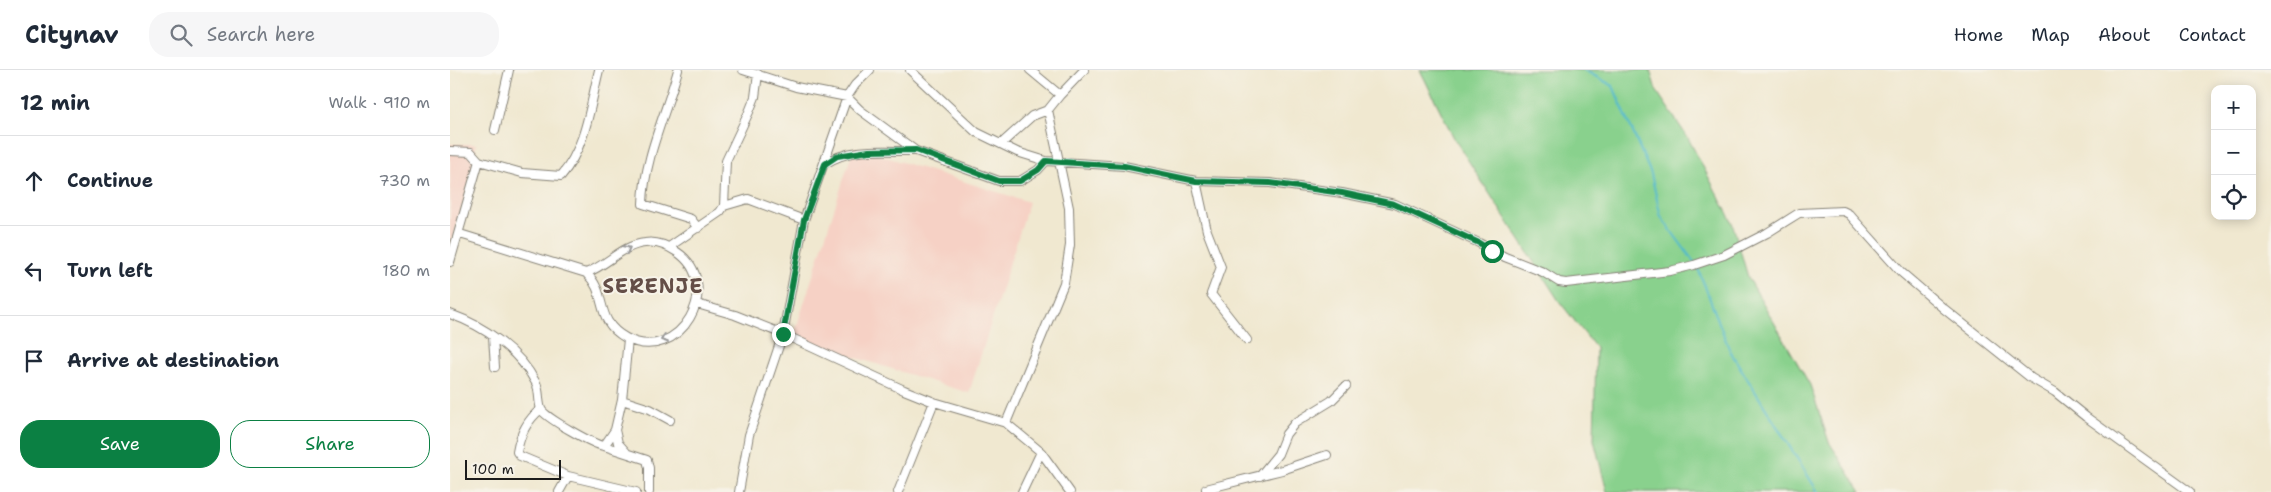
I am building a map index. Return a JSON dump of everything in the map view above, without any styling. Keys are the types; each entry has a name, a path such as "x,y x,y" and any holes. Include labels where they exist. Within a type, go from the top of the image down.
{"street":[{"path":"495,130 509,70"},
{"path":"450,151 471,152 479,161 522,173 561,176 569,166 585,131 599,70"},
{"path":"678,70 648,168 643,204 690,219 698,228"},
{"path":"743,70 796,87 847,96 860,110 916,150 999,181 1020,181 1038,170 1046,161"},
{"path":"739,492 749,435 783,334 804,220 847,96 870,70"},
{"path":"910,70 976,132 1016,152 1046,161 1058,160 1124,166 1196,181 1270,183 1342,193 1394,204 1479,243 1505,258 1543,272 1559,282 1566,283 1670,271 1724,255 1767,233 1791,216 1799,213 1843,211 1849,214 1901,272 1996,352 2190,492"},
{"path":"1030,70 1060,95"},
{"path":"1002,144 1032,116 1048,110 1084,70"},
{"path":"669,247 720,212 724,206 726,161 749,112 758,74"},
{"path":"1006,423 1064,283 1070,245 1069,208 1048,110"},
{"path":"825,164 837,156 857,152 916,150"},
{"path":"450,262 460,234 479,161"},
{"path":"1196,181 1207,231 1221,267 1211,294 1247,340"},
{"path":"724,206 748,200 804,220"},
{"path":"460,234 586,273 596,282 601,307 607,320 616,331 628,339 644,344 662,342 678,333 690,320 697,304 696,280 690,267 681,255 669,247 648,242 633,245 620,252 608,262 586,273"},
{"path":"697,304 735,315 783,334 934,402 1006,423 1041,452 1070,492"},
{"path":"450,314 478,327 506,346 530,373 537,384 541,409 548,417 589,440 647,460 649,492"},
{"path":"493,337 495,367"},
{"path":"604,446 615,430 622,400 628,339"},
{"path":"1260,476 1278,454 1286,434 1295,423 1331,401 1346,386"},
{"path":"622,400 650,409 670,420"},
{"path":"898,492 934,402"},
{"path":"541,409 529,418 517,452 520,456 568,476 636,492"},
{"path":"615,430 618,443 627,453"},
{"path":"1022,492 1041,452"},
{"path":"1206,489 1260,476 1327,455"},
{"path":"559,492 568,476"}],"shaded area":[{"path":"450,144 476,144 474,170 450,245"},
{"path":"854,147 1029,202 969,393 793,338"}],"green space":[{"path":"1420,70 1650,70 1656,90 1688,138 1732,222 1748,277 1810,385 1829,442 1861,492 1607,492 1594,440 1596,348 1559,301 1455,140"}],"waterway":[{"path":"1584,70 1613,86 1651,174 1661,217 1694,262"},
{"path":"1697,266 1730,351 1818,492"}],"district":[{"name":"SERENJE","path":"653,286"}],"route":[{"path":"783,334 796,272 800,235 825,164 837,156 857,152 916,150 937,160 999,181 1020,181 1038,170 1046,161 1058,160 1124,166 1164,176 1196,181 1270,183 1342,193 1376,202 1394,204 1479,243 1492,251"}]}
